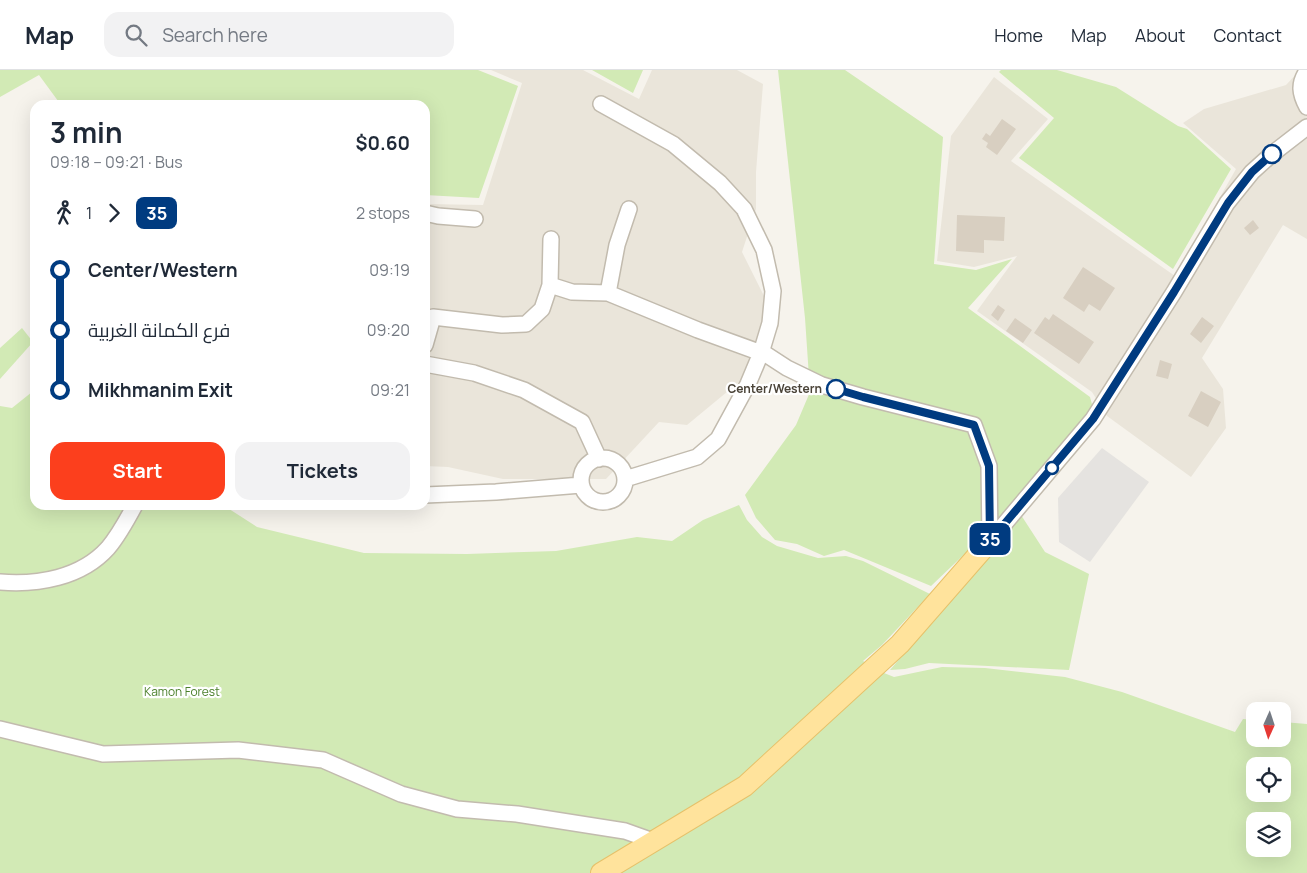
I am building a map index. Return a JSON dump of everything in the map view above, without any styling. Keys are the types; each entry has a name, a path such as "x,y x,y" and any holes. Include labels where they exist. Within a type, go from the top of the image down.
{"main road":[{"path":"601,873 746,786 900,644 990,541"}],"street":[{"path":"1307,71 1300,94 1307,107"},
{"path":"601,104 673,144 720,183 744,209 764,250 773,291 770,323 761,353 748,384 718,439 697,457 625,479"},
{"path":"990,541 1093,419 1228,203 1242,184 1272,154 1307,127"},
{"path":"608,293 617,245 629,209"},
{"path":"430,214 475,219"},
{"path":"430,328 433,317 502,325 526,324 542,309 550,285 551,239"},
{"path":"550,285 572,292 608,293 698,330 761,353 822,385 974,425 989,466 990,541"},
{"path":"430,365 474,373 524,390 582,422 598,459"},
{"path":"598,459 606,459 619,465 625,479 621,493 609,502 602,503 589,498 584,493 581,485 582,472 586,466 598,459"},
{"path":"430,495 581,485"},
{"path":"0,582 42,582 60,578 80,569 107,549 120,532 132,510"},
{"path":"0,729 103,754 238,750 323,760 401,794 457,809 518,814 625,831 653,841"}],"shaded area":[{"path":"491,70 583,70 639,99 652,70 737,70 763,84 756,172 756,209 742,252 779,326 762,363 687,425 659,422 606,479 503,479 448,467 430,466 430,204 483,205 522,83"},
{"path":"1300,70 1307,70 1307,239 1283,225 1202,358 1223,389 1226,428 1191,477 1107,416 1092,392 977,311 1017,256 974,267 937,261 951,136 994,77 1048,119 1011,161 1175,276 1236,169 1183,123 1204,109 1286,85"},
{"path":"1102,448 1149,482 1090,562 1059,542 1058,498"}],"green space":[{"path":"0,70 478,70 518,86 479,198 430,195 430,100 57,100 39,75 0,97"},
{"path":"592,70 643,70 633,93"},
{"path":"778,70 845,70 943,137 934,264 976,270 1012,259 968,308 1090,397 1093,408 996,524 931,586 844,550 824,556 797,544 775,540 756,518 745,495 796,425 810,392 805,318"},
{"path":"1001,70 1057,70 1116,87 1178,126 1187,129 1231,169 1173,269 1019,158 1054,118 999,72"},
{"path":"22,328 30,338 30,345 0,379 0,348"},
{"name":"Kamon Forest","path":"30,394 30,510 231,510 257,527 364,553 467,554 556,551 637,537 672,541 703,520 739,505 747,520 762,537 777,546 818,558 846,556 863,561 930,594 882,645 863,661 894,677 942,667 985,668 1065,677 1122,692 1235,732 1243,719 1246,719 1246,748 1291,748 1291,723 1307,724 1307,873 0,873 0,406 12,408"},
{"path":"1021,515 1045,552 1089,574 1069,670 929,663 905,669 890,670"}],"building":[{"path":"1002,119 1016,129 997,155 986,147 988,143 982,139 986,133 990,136"},
{"path":"957,215 1005,217 1004,241 984,240 984,253 956,251"},
{"path":"1253,220 1259,228 1250,235 1244,228"},
{"path":"1083,267 1115,288 1100,311 1089,304 1084,312 1063,298"},
{"path":"998,305 1005,310 998,321 991,315"},
{"path":"1053,314 1094,342 1079,364 1034,333 1045,317 1049,320"},
{"path":"1202,317 1214,326 1201,343 1190,334"},
{"path":"1015,318 1032,330 1023,343 1006,331"},
{"path":"1160,360 1172,364 1168,379 1156,376"},
{"path":"1201,391 1221,402 1208,427 1188,416"}],"bus line":[{"name":"35","path":"836,389 974,425 989,466 990,541 1093,419 1228,203 1252,172 1272,154"}],"place":[{"name":"Center/Western","path":"836,389"}]}
